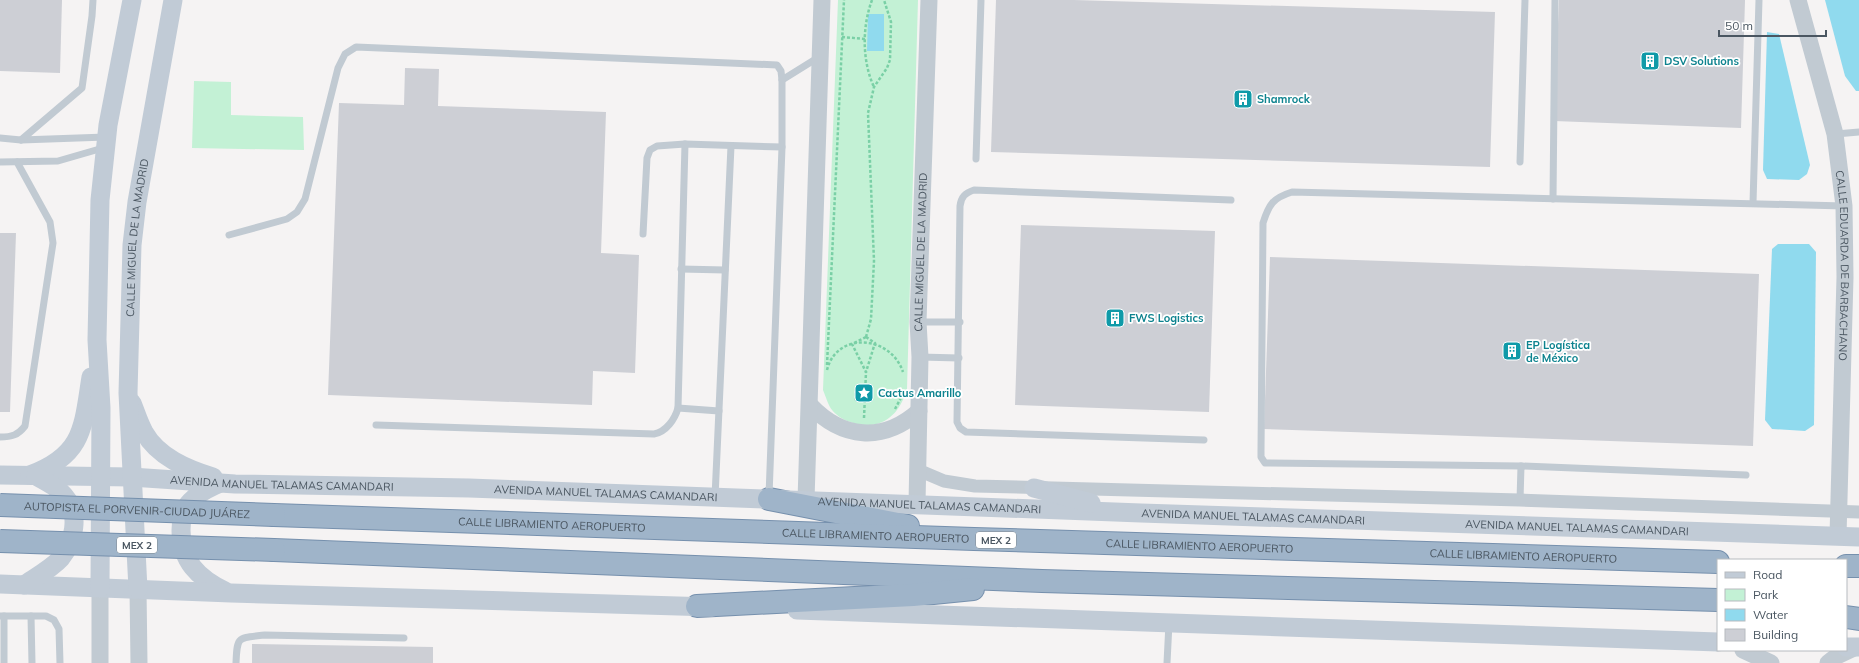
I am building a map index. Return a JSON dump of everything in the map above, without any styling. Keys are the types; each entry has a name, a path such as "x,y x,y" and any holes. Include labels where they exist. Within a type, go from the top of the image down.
{"highway":[{"path":"769,499 974,539"},
{"name":"AUTOPISTA EL PORVENIR-CIUDAD JUÁREZ","path":"0,505 274,515"},
{"name":"CALLE LIBRAMIENTO AEROPUERTO","path":"274,515 974,539 1717,562"},
{"name":"MEX 2","path":"0,541 274,550 1042,581 1717,600"},
{"path":"1847,566 1859,566"},
{"path":"697,606 913,595 1042,581"},
{"path":"1847,604 1859,605"},
{"path":"1847,617 1859,619"}],"main road":[{"path":"100,588 101,408 97,340 100,200 106,142 132,0"},
{"name":"CALLE MIGUEL DE LA MADRID","path":"138,589 131,477 128,393 132,245 137,202 173,0"},
{"path":"31,476 61,459 68,453 78,439 83,427 97,340"},
{"path":"128,393 144,432 159,451 171,459 198,472 228,484"},
{"name":"AVENIDA MANUEL TALAMAS CAMANDARI","path":"0,475 131,477 228,484 469,488 917,503 1141,513 1859,537"},
{"path":"24,585 48,569 60,558 68,548 73,532 73,516 67,499 61,492 31,476"},
{"path":"228,484 204,491 190,502 185,510 182,520 181,536 183,549 188,561 196,571 214,586 231,593"},
{"path":"1034,488 1087,502 1141,513"},
{"path":"0,584 231,593 697,606 1717,642"}],"street":[{"path":"806,500 822,0"},
{"name":"CALLE MIGUEL DE LA MADRID","path":"917,503 920,357 918,322 929,0"},
{"name":"CALLE EDUARDA DE BARBACHANO","path":"1798,0 1835,134 1844,206 1845,277 1838,536"},
{"path":"810,405 820,416 833,425 848,431 864,433 879,432 894,428 908,421 919,411"},
{"path":"918,470 944,480 975,486 1520,500 1859,512"},
{"path":"100,588 100,663"},
{"path":"138,589 139,663"},
{"path":"1745,651 1771,663"},
{"path":"1828,663 1846,651"}],"lane":[{"path":"21,140 82,88 93,0"},
{"path":"976,159 981,0"},
{"path":"1520,162 1525,0"},
{"path":"1553,199 1555,0"},
{"path":"1753,203 1759,0"},
{"path":"229,235 287,219 297,212 305,199 338,68 345,54 356,47 775,64 780,68 782,80 782,147 769,499"},
{"path":"782,80 820,56"},
{"path":"1835,134 1859,132"},
{"path":"0,138 21,140 106,142"},
{"path":"0,162 58,161 106,142"},
{"path":"643,234 647,158 650,150 657,146 685,144 782,147"},
{"path":"376,424 654,434 662,431 676,416 678,408 685,144"},
{"path":"715,497 731,146"},
{"path":"0,436 9,437 19,434 25,426 53,243 50,222 17,162"},
{"path":"1204,440 966,432 960,428 957,422 960,322 960,206 961,200 965,194 974,190 1231,200"},
{"path":"1746,475 1522,466 1265,463 1261,457 1263,223 1272,202 1279,196 1292,192 1844,206"},
{"path":"681,269 725,270"},
{"path":"918,322 960,322"},
{"path":"920,357 959,358"},
{"path":"678,408 720,411"},
{"path":"1520,500 1522,466"},
{"path":"4,663 2,616 46,616 54,620 59,629 60,663"},
{"path":"31,616 32,663"},
{"path":"1167,663 1169,623"},
{"path":"236,663 237,643 239,639 244,637 265,634 404,638"}],"path":[{"path":"826,373 844,0"},
{"path":"872,0 866,21 865,39 867,73 874,87"},
{"path":"827,367 833,357 842,349 866,337 871,319 874,261 868,113 874,87 887,68 890,60 891,22 884,0"},
{"path":"842,38 865,39"},
{"path":"866,337 894,355 904,374"},
{"path":"852,344 864,342 875,343"},
{"path":"864,421 864,389 866,372 875,343"},
{"path":"852,344 866,372"},
{"path":"856,389 864,389 871,389 871,400 856,400 856,389"},
{"path":"892,411 899,402 903,392"},
{"path":"858,421 870,421"}],"green space":[{"path":"838,0 918,0 907,389 904,399 894,414 880,423 872,425 853,423 839,416 831,408 823,390"},
{"path":"194,81 231,82 231,115 303,117 304,150 192,148"}],"water":[{"path":"1825,0 1859,0 1859,91 1856,91 1845,76"},
{"path":"868,14 884,14 884,51 867,51"},
{"path":"1767,32 1779,34 1810,165 1807,174 1799,180 1767,179 1763,170"},
{"path":"1778,244 1809,244 1816,252 1814,425 1805,431 1772,429 1765,420 1772,249"}],"building":[{"path":"0,0 62,0 60,73 0,71"},
{"name":"Shamrock","path":"996,0 1074,0 1495,12 1490,167 991,152"},
{"name":"DSV Solutions","path":"1559,0 1745,0 1741,128 1554,121"},
{"path":"405,68 439,69 438,106 606,112 601,253 639,255 635,373 593,371 592,405 328,395 339,103 404,105"},
{"name":"FWS Logistics","path":"1021,225 1215,231 1209,412 1015,405"},
{"path":"0,233 16,233 10,412 0,412"},
{"name":"EP Logística de México","path":"1270,257 1759,274 1753,446 1264,429"},
{"path":"252,644 433,647 433,663 252,663"}],"place":[{"name":"DSV Solutions","path":"1650,61"},
{"name":"Shamrock","path":"1243,99"},
{"name":"FWS Logistics","path":"1115,318"},
{"name":"EP Logística de México","path":"1512,351"},
{"name":"Cactus Amarillo","path":"864,393"}]}
